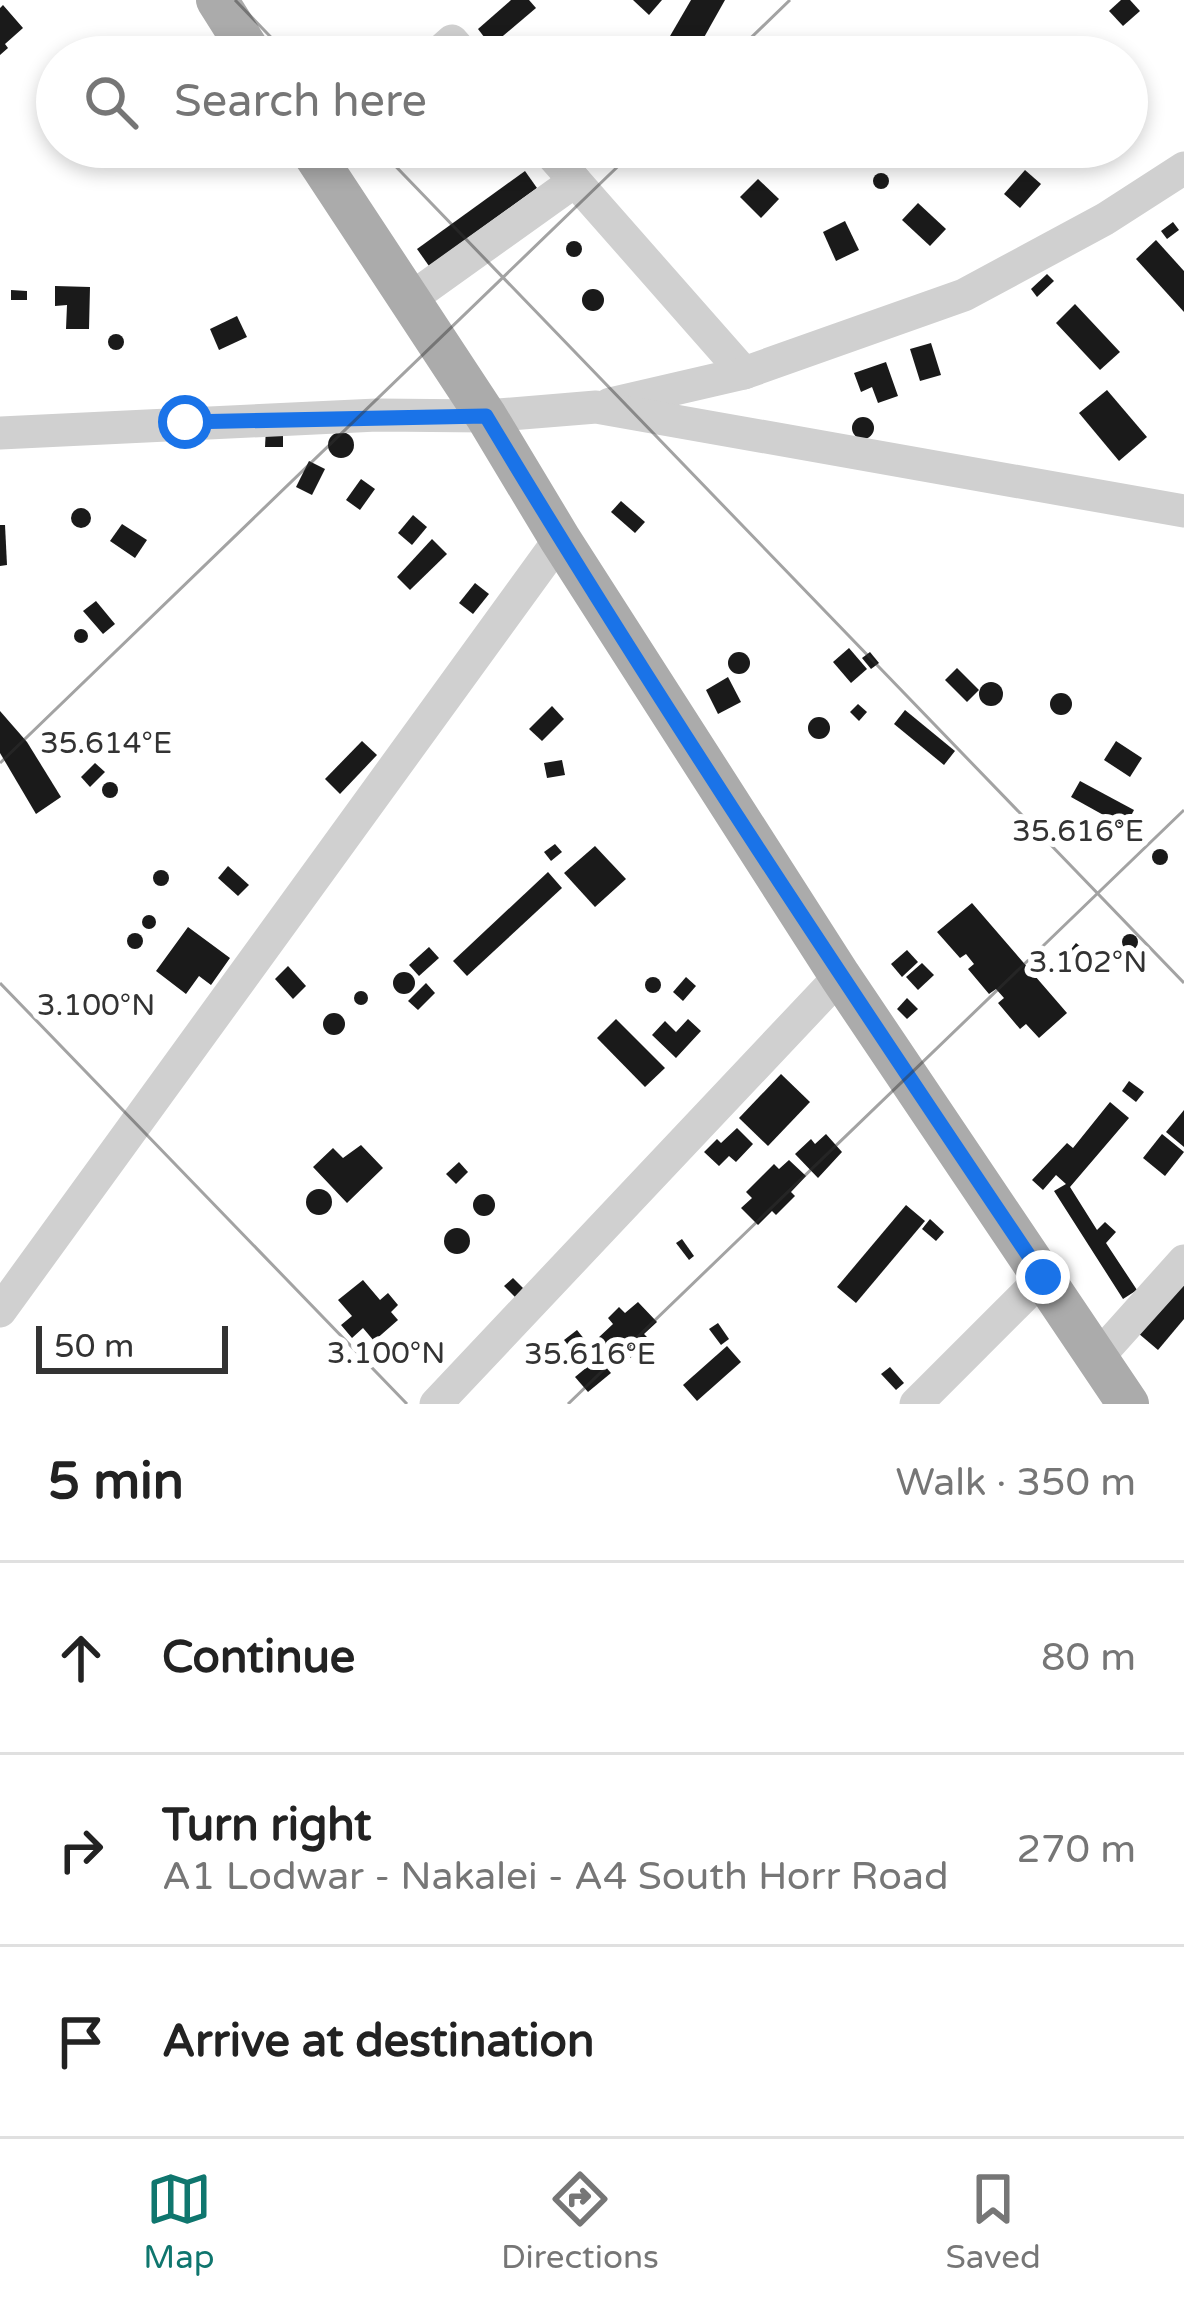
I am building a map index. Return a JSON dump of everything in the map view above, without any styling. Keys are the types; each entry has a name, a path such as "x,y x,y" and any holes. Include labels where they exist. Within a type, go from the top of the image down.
{"main road":[{"path":"217,0 240,36"},
{"path":"330,168 840,976 1128,1404"}],"street":[{"path":"564,168 744,373"},
{"path":"0,433 281,418 486,416 596,407 744,373 964,296 1105,219 1184,168"},
{"path":"410,299 575,181"},
{"path":"596,407 1184,511"},
{"path":"0,1311 560,539"},
{"path":"436,1404 840,976"},
{"path":"1097,1358 1184,1261"},
{"path":"916,1404 1043,1277"}],"building":[{"path":"511,0 529,0 536,8 503,36 483,36 478,29"},
{"path":"633,0 662,0 649,15"},
{"path":"691,0 725,0 705,36 670,36"},
{"path":"1121,0 1130,0 1140,11 1123,26 1109,11"},
{"path":"3,5 23,28 0,55 0,8"},
{"path":"1025,170 1041,184 1020,208 1004,194"},
{"path":"525,171 537,188 429,266 417,249"},
{"path":"881,173 889,181 881,189 873,181"},
{"path":"758,179 779,199 761,218 740,197"},
{"path":"918,203 946,229 930,246 902,220"},
{"path":"845,221 859,250 836,261 823,232"},
{"path":"1173,222 1179,230 1167,239 1161,231"},
{"path":"1156,240 1184,271 1184,312 1136,259"},
{"path":"574,241 582,249 574,257 566,249"},
{"path":"1047,274 1054,281 1037,297 1031,289"},
{"path":"55,286 90,287 89,329 66,329 67,305 55,306"},
{"path":"593,289 604,300 593,311 582,300"},
{"path":"11,290 27,291 27,300 11,300"},
{"path":"1075,304 1120,352 1100,370 1056,323"},
{"path":"237,316 247,337 219,350 210,329"},
{"path":"116,334 124,342 116,350 108,342"},
{"path":"931,343 941,375 920,381 910,349"},
{"path":"886,362 898,396 878,403 872,387 861,392 854,373"},
{"path":"1107,390 1147,437 1119,461 1079,413"},
{"path":"863,417 874,428 863,439 852,428"},
{"path":"266,428 283,428 283,447 265,447"},
{"path":"341,432 354,445 341,458 328,445"},
{"path":"309,461 325,469 312,495 296,487"},
{"path":"361,479 375,489 360,510 346,500"},
{"path":"621,501 645,522 635,533 611,512"},
{"path":"81,508 91,518 81,528 71,518"},
{"path":"413,515 427,527 412,545 398,533"},
{"path":"122,524 147,540 135,558 110,541"},
{"path":"0,525 5,525 7,565 0,566"},
{"path":"432,539 447,554 410,590 397,577"},
{"path":"475,583 489,594 473,614 459,603"},
{"path":"96,601 115,624 103,634 83,611"},
{"path":"81,629 88,636 81,643 74,636"},
{"path":"849,648 867,669 851,683 833,662"},
{"path":"739,652 750,663 739,674 728,663"},
{"path":"870,652 879,663 871,669 862,658"},
{"path":"957,668 979,690 967,702 945,680"},
{"path":"728,677 741,702 718,714 706,690"},
{"path":"991,682 1003,694 991,706 979,694"},
{"path":"1061,693 1072,704 1061,715 1050,704"},
{"path":"858,704 867,712 859,721 850,712"},
{"path":"552,706 564,719 542,741 529,729"},
{"path":"905,710 955,751 944,765 894,724"},
{"path":"0,711 27,742 61,797 36,814 0,753"},
{"path":"819,717 830,728 819,739 808,728"},
{"path":"362,741 377,755 340,794 325,779"},
{"path":"1116,741 1142,758 1130,777 1104,760"},
{"path":"562,760 565,775 547,778 544,763"},
{"path":"95,763 105,772 90,787 81,777"},
{"path":"1080,781 1134,810 1125,827 1071,797"},
{"path":"110,782 118,790 110,798 102,790"},
{"path":"555,844 562,852 551,861 544,852"},
{"path":"595,846 626,879 595,907 564,873"},
{"path":"1160,849 1168,857 1160,865 1152,857"},
{"path":"228,866 249,885 238,896 218,878"},
{"path":"161,870 169,878 161,886 153,878"},
{"path":"548,872 562,888 467,976 453,961"},
{"path":"972,903 1067,1013 1039,1038 1026,1024 1020,1029 998,1003 1004,998 996,989 989,994 968,969 974,964 966,954 960,958 937,932"},
{"path":"149,915 156,922 149,929 142,922"},
{"path":"188,927 230,958 211,985 199,976 186,994 156,971"},
{"path":"135,933 143,941 135,949 127,941"},
{"path":"1130,934 1138,942 1130,950 1122,942"},
{"path":"1076,943 1092,956 1077,975 1061,962"},
{"path":"429,947 439,958 419,976 409,965"},
{"path":"907,950 918,962 902,977 891,964"},
{"path":"922,963 934,975 918,990 906,977"},
{"path":"288,966 306,986 293,999 275,979"},
{"path":"404,972 415,983 404,994 393,983"},
{"path":"653,977 661,985 653,993 645,985"},
{"path":"686,977 696,986 683,1001 673,992"},
{"path":"426,983 435,993 418,1010 408,1001"},
{"path":"361,991 368,998 361,1005 354,998"},
{"path":"907,998 918,1009 907,1019 897,1009"},
{"path":"334,1013 345,1024 334,1035 323,1024"},
{"path":"616,1019 665,1068 645,1087 597,1038"},
{"path":"688,1019 701,1031 676,1058 652,1035 665,1021 676,1032"},
{"path":"781,1074 810,1102 768,1146 739,1118"},
{"path":"1129,1081 1144,1092 1136,1102 1122,1091"},
{"path":"1110,1102 1129,1118 1070,1187 1097,1230 1105,1222 1116,1232 1106,1243 1137,1290 1123,1299 1054,1191 1066,1184 1056,1175 1043,1190 1032,1180 1067,1143 1073,1148"},
{"path":"1184,1110 1184,1147 1166,1132"},
{"path":"737,1128 753,1144 736,1162 729,1156 719,1166 704,1152"},
{"path":"826,1134 842,1152 818,1178 795,1154 811,1139 815,1144"},
{"path":"1162,1134 1184,1152 1165,1176 1143,1158"},
{"path":"361,1145 383,1168 347,1203 313,1167 333,1148 343,1158"},
{"path":"789,1160 806,1176 791,1192 795,1196 758,1225 741,1208 752,1198 746,1192 774,1164 779,1169"},
{"path":"459,1162 468,1172 456,1184 446,1174"},
{"path":"319,1189 332,1202 319,1215 306,1202"},
{"path":"484,1194 495,1205 484,1216 473,1205"},
{"path":"906,1205 925,1221 856,1303 837,1287"},
{"path":"930,1219 944,1232 936,1241 922,1229"},
{"path":"457,1228 470,1241 457,1254 444,1241"},
{"path":"682,1239 694,1256 689,1260 676,1243"},
{"path":"1184,1277 1184,1319 1158,1350 1138,1333"},
{"path":"513,1278 525,1290 516,1298 504,1286"},
{"path":"363,1280 380,1300 388,1293 398,1305 391,1312 398,1320 374,1341 363,1328 352,1338 341,1325 352,1316 338,1300"},
{"path":"638,1302 657,1322 644,1334 649,1339 639,1348 634,1343 630,1347 636,1353 621,1366 597,1339 613,1324 608,1318 619,1307 625,1313"},
{"path":"718,1323 729,1339 721,1345 709,1329"},
{"path":"577,1330 593,1350 580,1360 564,1340"},
{"path":"727,1346 741,1362 697,1401 683,1385"},
{"path":"598,1358 611,1373 588,1392 575,1377"},
{"path":"890,1367 904,1383 896,1390 881,1374"}],"route":[{"path":"185,422 486,416 840,976 1043,1277"}]}
